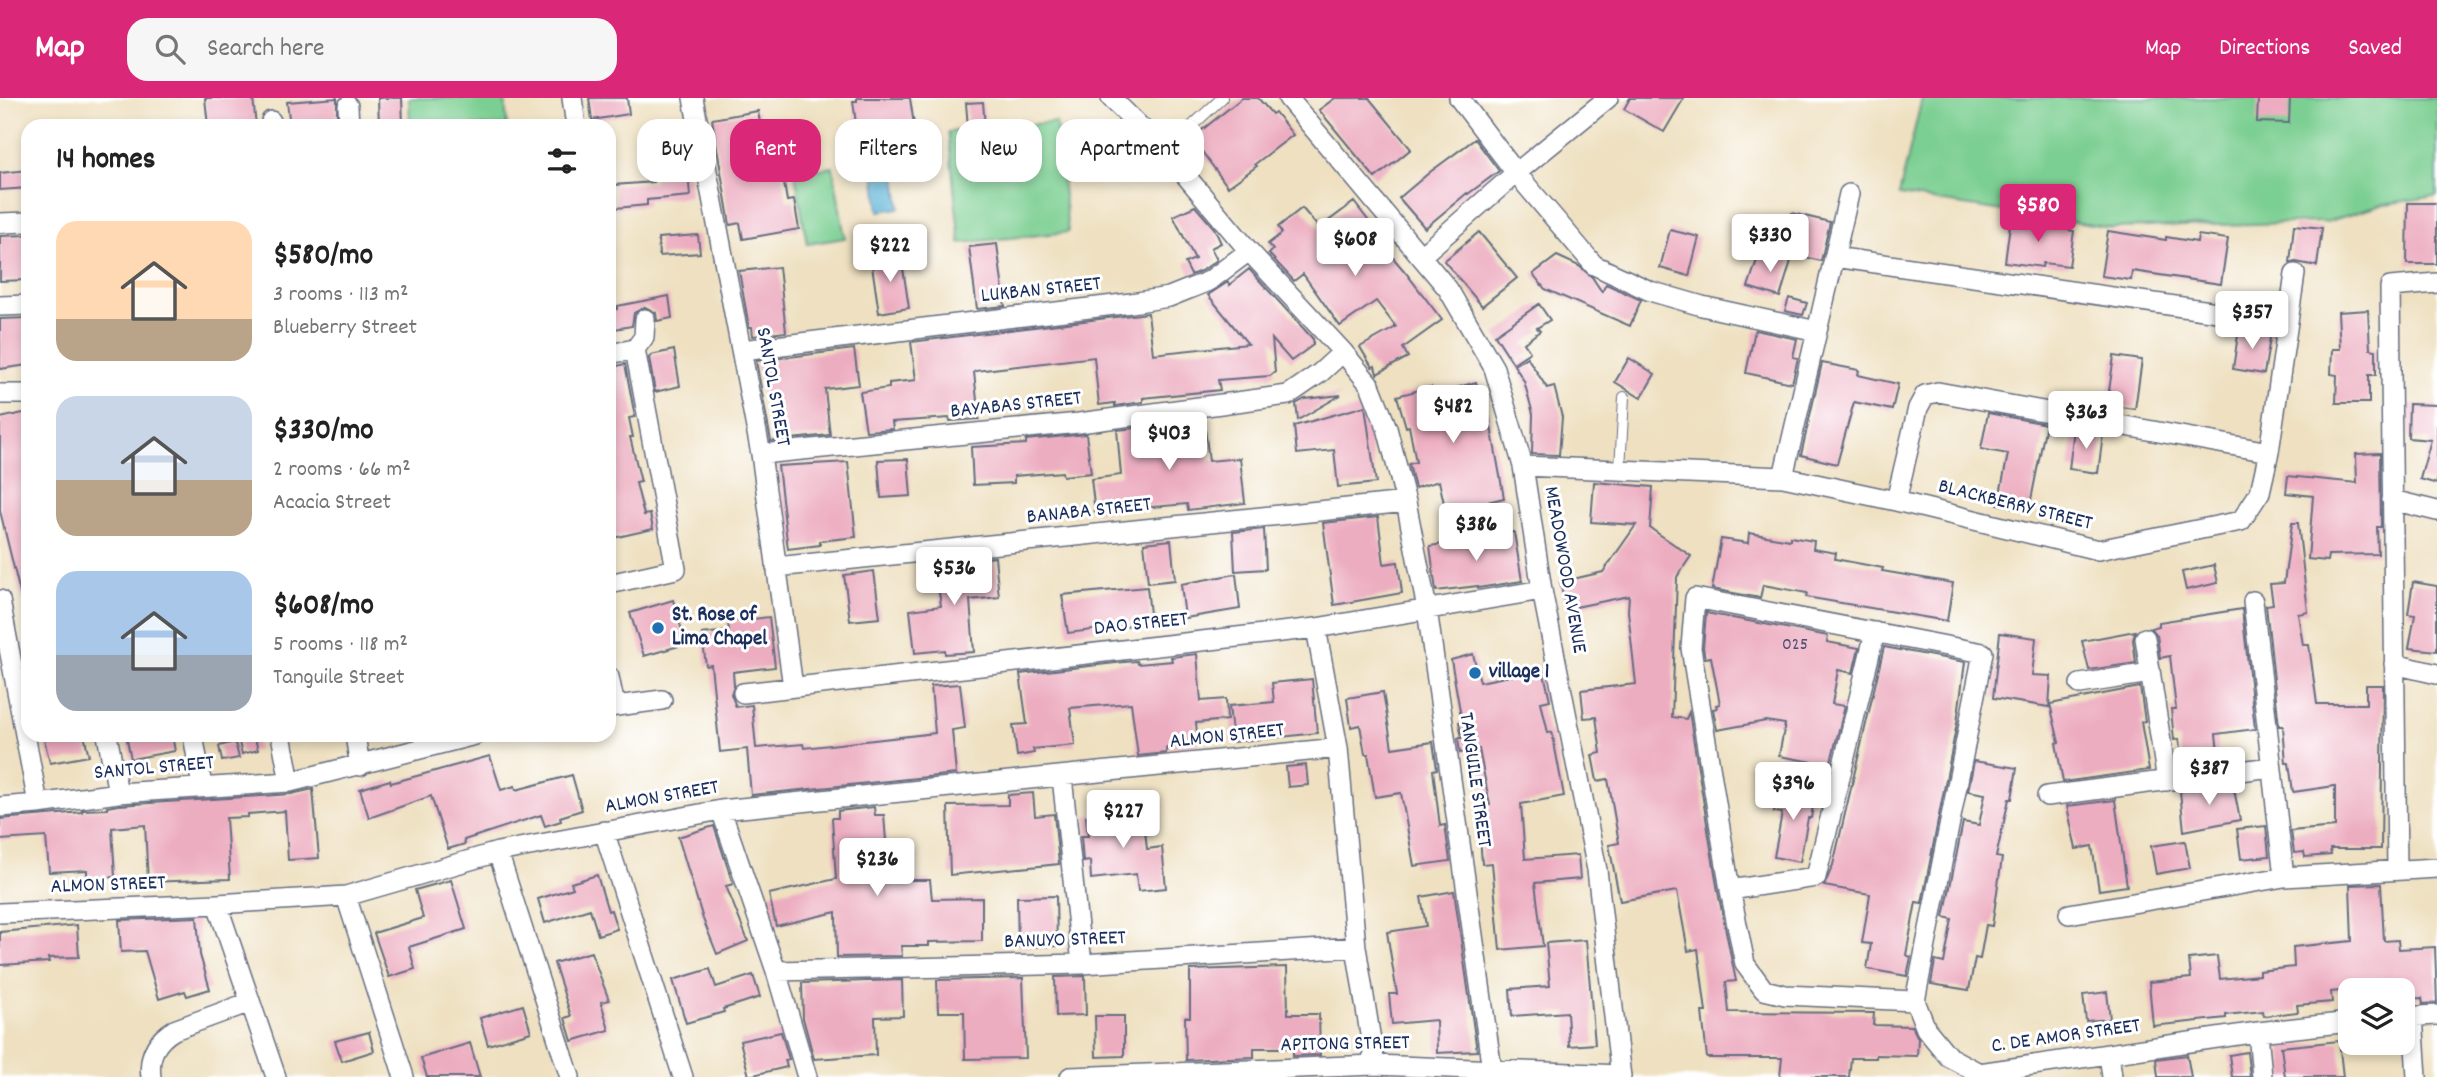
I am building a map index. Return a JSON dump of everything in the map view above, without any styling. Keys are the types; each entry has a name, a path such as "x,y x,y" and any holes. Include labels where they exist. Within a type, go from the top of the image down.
{"street":[{"path":"572,98 575,119"},
{"name":"SANTOL STREET","path":"693,98 761,454 793,687"},
{"name":"TANGUILE STREET","path":"1111,98 1132,119"},
{"name":"MEADOWOOD AVENUE","path":"1288,98 1448,289 1494,368 1523,466 1542,590 1597,870 1621,1076"},
{"path":"1459,98 1516,173 1594,265 1650,291 1702,306 1817,331"},
{"path":"1421,256 1608,98"},
{"path":"348,106 349,119"},
{"name":"TANGUILE STREET","path":"1191,182 1249,251 1370,385 1387,428 1406,502 1427,609 1492,1070"},
{"path":"1783,477 1849,194"},
{"path":"0,223 21,222"},
{"name":"LUKBAN STREET","path":"742,350 1169,297 1209,281 1249,251"},
{"path":"1834,257 2287,322"},
{"name":"BLACKBERRY STREET","path":"1523,466 1783,477 1896,501 2098,550 2241,521 2260,492 2269,452 2295,274"},
{"path":"2397,870 2390,287 2437,284"},
{"path":"0,306 21,305"},
{"path":"616,353 635,349 644,337 645,319"},
{"path":"616,582 676,569 635,349"},
{"name":"BAYABAS STREET","path":"761,454 1079,424 1288,395 1320,373 1343,352"},
{"path":"1896,501 1918,408 1925,395 1938,392 2269,452"},
{"path":"0,394 21,394"},
{"path":"2392,500 2437,511"},
{"name":"BANABA STREET","path":"776,567 1406,502"},
{"name":"DAO STREET","path":"743,693 1316,628 1542,590"},
{"path":"1695,598 1875,632 1983,653 1915,1001 1785,995 1764,990 1745,964 1730,890 1691,648 1695,598"},
{"path":"0,600 21,713"},
{"path":"2253,601 2284,877"},
{"path":"1316,628 1338,748 1356,947 1375,1065"},
{"path":"1730,890 1816,877 1875,632"},
{"path":"2145,638 2168,781"},
{"path":"2394,664 2437,674"},
{"path":"2080,684 2150,673"},
{"path":"616,706 662,700"},
{"path":"26,742 38,804"},
{"path":"108,742 118,793"},
{"path":"194,742 202,786"},
{"path":"282,742 290,782"},
{"path":"356,742 360,766"},
{"name":"SANTOL STREET","path":"0,807 118,793 290,782 445,742"},
{"name":"ALMON STREET","path":"0,913 346,896 498,852 721,810 1338,748"},
{"path":"2047,796 2272,767"},
{"path":"1062,777 1082,964"},
{"path":"721,810 776,971 807,1077"},
{"path":"604,831 683,1077"},
{"path":"498,852 570,1077"},
{"path":"2069,914 2284,877 2437,868"},
{"path":"346,896 404,1077"},
{"path":"217,904 276,1077"},
{"name":"BANUYO STREET","path":"776,971 1082,964 1356,947"},
{"name":"C. DE AMOR STREET","path":"1915,1001 1926,1028 1949,1057 1979,1075 2258,1032 2338,1023"},
{"path":"151,1077 152,1054 163,1037 174,1030 250,1002"},
{"path":"2415,1016 2437,1015"},
{"path":"2258,1032 2262,1077"},
{"path":"2109,1054 2112,1077"},
{"path":"2414,1055 2417,1077"},
{"name":"APITONG STREET","path":"1070,1077 1375,1065 1621,1076"}],"lane":[{"path":"1199,119 1222,98"},
{"path":"1620,469 1624,397"}],"green space":[{"path":"409,98 505,98 506,119 410,119"},
{"path":"1922,98 2437,98 2437,196 2385,204 2326,222 2112,228 1899,195"},
{"path":"1056,122 1056,182 1063,182 1068,232 960,243 948,132 956,131 956,182 1042,182 1042,123"},
{"path":"833,167 845,238 807,244 797,182 821,182 821,169"}],"water":[{"path":"875,182 897,182 900,208 879,211"}],"building":[{"path":"205,98 253,98 255,119 207,119"},
{"path":"337,98 337,119 289,119 287,102"},
{"path":"378,98 402,98 403,119 379,119"},
{"path":"589,98 627,98 629,114 592,119"},
{"path":"857,98 910,98 913,119 855,119 853,101 857,101"},
{"path":"1242,98 1258,98 1272,114 1275,112 1293,135 1228,187 1204,154 1204,128"},
{"path":"1335,98 1369,98 1411,149 1375,178 1319,110"},
{"path":"1630,98 1684,98 1664,132 1624,109"},
{"path":"2258,98 2290,98 2289,123 2257,122"},
{"path":"983,102 984,119 967,119 966,103"},
{"path":"758,111 759,119 730,119 730,182 784,182 787,201 794,200 799,229 743,239 740,223 730,225 716,143 716,119 712,119"},
{"path":"1475,139 1499,171 1425,228 1399,198"},
{"path":"21,171 21,188 0,190 0,173"},
{"path":"689,182 690,196 647,200 647,205 616,208 616,185"},
{"path":"1354,202 1371,224 1367,227 1442,320 1403,348 1408,357 1377,374 1375,366 1372,367 1360,347 1396,327 1376,301 1340,326 1303,274 1294,281 1269,254 1273,250 1268,244 1282,233 1278,227 1302,208 1319,228"},
{"path":"2408,203 2437,203 2437,264 2407,264"},
{"path":"1195,206 1214,228 1221,243 1211,248 1217,260 1191,275 1185,263 1195,259 1173,216"},
{"path":"1792,213 1830,222 1821,261 1783,252"},
{"path":"2011,217 2048,222 2048,227 2074,231 2069,266 2043,263 2042,267 2005,262"},
{"path":"2294,225 2322,228 2317,266 2290,263"},
{"path":"1670,230 1699,237 1689,276 1660,268"},
{"path":"2108,231 2166,240 2166,237 2197,242 2198,235 2228,239 2221,284 2132,271 2131,280 2101,276"},
{"path":"1479,232 1517,278 1482,306 1444,261"},
{"path":"21,235 21,280 0,281 0,236"},
{"path":"698,235 700,253 659,256 658,238"},
{"path":"997,244 1005,306 977,309 969,247"},
{"path":"1760,251 1791,261 1780,297 1748,287"},
{"path":"901,255 909,308 879,313 871,259"},
{"path":"1557,256 1579,266 1592,277 1602,292 1606,284 1641,300 1630,326 1545,289 1533,274"},
{"path":"779,267 786,332 753,336 739,271"},
{"path":"1249,269 1313,339 1313,345 1291,361 1272,339 1275,372 1270,376 1218,380 1220,390 1143,398 1143,402 1115,406 1115,403 1099,405 1094,357 976,371 979,419 892,422 893,429 866,431 860,392 889,388 889,383 916,380 911,342 1148,313 1153,354 1248,344 1208,295 1228,282 1229,285"},
{"path":"669,296 672,318 657,321 656,313 645,307 634,313 632,326 616,329 617,306"},
{"path":"1789,298 1807,303 1803,315 1785,311"},
{"path":"1539,304 1550,320 1537,328 1540,331 1524,343 1530,352 1513,363 1495,335"},
{"path":"2368,310 2370,349 2376,350 2376,375 2369,375 2369,403 2336,403 2337,375 2331,374 2332,349 2340,349 2338,312"},
{"path":"21,318 21,366 0,369 0,319"},
{"path":"2239,328 2271,332 2264,374 2233,369"},
{"path":"1755,330 1797,339 1793,357 1798,358 1792,383 1746,373"},
{"path":"854,349 859,385 825,389 830,435 771,441 756,361"},
{"path":"674,350 680,386 655,392 649,358 651,355"},
{"path":"2114,356 2142,360 2135,409 2107,405"},
{"path":"1527,357 1547,388 1554,386 1562,417 1559,455 1532,454 1533,414 1524,381 1514,365"},
{"path":"1629,358 1655,374 1641,398 1615,382"},
{"path":"1822,363 1859,370 1858,375 1898,384 1892,410 1854,402 1837,464 1801,455"},
{"path":"625,364 635,417 629,418 633,437 630,437 641,482 636,483 644,515 650,514 653,529 616,537 616,366"},
{"path":"1476,382 1485,411 1488,410 1504,498 1446,512 1439,481 1415,488 1409,464 1416,462 1409,426 1406,427 1397,396 1431,387 1433,395"},
{"path":"1341,395 1298,420 1296,404 1305,399"},
{"path":"2409,404 2437,405 2437,484 2420,479 2431,440 2408,438"},
{"path":"1365,406 1376,483 1338,487 1334,450 1297,454 1294,426"},
{"path":"1988,413 2046,424 2029,510 1998,504 2008,454 1981,449"},
{"path":"21,414 21,597 0,511 0,418"},
{"path":"1204,421 1209,461 1240,458 1245,503 1188,510 1187,504 1095,512 1091,479 1121,475 1117,430"},
{"path":"2074,429 2103,434 2098,473 2069,469"},
{"path":"1086,434 1091,473 1063,476 1062,472 1014,476 1014,483 973,485 971,447 1026,444 1026,440"},
{"path":"2380,453 2381,527 2377,527 2378,554 2328,555 2327,561 2308,559 2313,496 2286,493 2288,476 2357,483 2356,454"},
{"path":"908,459 911,496 881,498 878,460"},
{"path":"848,462 856,537 820,541 820,545 788,549 778,466"},
{"path":"1594,482 1653,487 1650,528 1691,556 1677,577 1672,717 1686,719 1689,712 1718,892 1736,981 1726,982 1729,1012 1874,1013 1873,1025 1912,1026 1918,1038 1917,1056 1876,1055 1876,1058 1851,1058 1849,1077 1780,1077 1782,1058 1707,1058 1702,1012 1706,1012 1698,949 1688,951 1677,891 1620,901 1609,845 1619,843 1608,779 1597,781 1592,755 1601,753 1596,717 1584,718 1581,690 1636,684 1628,611 1629,596 1566,609 1560,582 1603,572 1636,525 1591,522"},
{"path":"1378,517 1384,564 1398,562 1402,593 1334,605 1323,523"},
{"path":"2292,523 2298,523 2308,612 2298,614 2303,645 2309,645 2317,704 2366,704 2366,685 2383,685 2381,849 2330,849 2331,855 2305,857 2304,852 2294,853 2291,831 2335,827 2335,786 2293,792 2289,763 2286,763 2283,726 2279,726 2266,605 2273,604 2270,584 2284,583"},
{"path":"1264,529 1266,569 1235,571 1233,532"},
{"path":"1514,532 1522,581 1436,591 1430,546"},
{"path":"1749,533 1814,541 1813,549 1836,553 1835,559 1883,568 1882,571 1953,583 1947,621 1806,597 1807,593 1763,585 1760,598 1712,589 1721,539 1748,543"},
{"path":"1171,540 1175,580 1148,583 1144,543"},
{"path":"995,557 999,597 970,600 974,652 945,654 945,650 915,653 910,610 941,606 935,565"},
{"path":"2214,565 2218,583 2186,590 2182,572"},
{"path":"874,571 880,618 850,621 844,575"},
{"path":"1236,574 1240,609 1185,618 1181,584"},
{"path":"2413,582 2437,586 2437,651 2409,648 2415,615 2408,614"},
{"path":"1147,587 1151,623 1068,633 1062,595"},
{"name":"St. Rose of Lima Chapel","path":"673,600 686,644 644,656 630,613"},
{"path":"2242,609 2255,729 2216,734 2219,761 2182,766 2179,739 2174,740 2171,709 2176,709 2170,656 2160,658 2157,635 2151,628 2159,626 2159,622"},
{"path":"1706,613 1828,636 1827,642 1859,648 1853,673 1838,670 1832,704 1845,706 1830,765 1779,756 1785,724 1766,721 1717,730 1713,709 1720,704 1711,657 1705,658 1703,648"},
{"path":"769,617 775,667 733,672 734,685 731,694 736,707 752,705 756,748 803,744 804,748 935,733 931,686 960,684 965,728 952,730 956,774 751,795 747,749 720,752 711,665 706,666 702,634 729,631 728,622"},
{"path":"2135,631 2133,640 2136,663 2089,670 2082,641"},
{"path":"2000,633 2036,638 2032,675 2051,676 2049,707 1993,698"},
{"path":"1884,647 1965,662 1957,723 1922,903 1916,902 1906,955 1911,957 1907,976 1867,969 1871,944 1862,943 1870,894 1824,886 1833,865"},
{"path":"1197,654 1201,701 1226,699 1227,720 1196,723 1198,744 1166,748 1166,753 1138,756 1131,703 1070,708 1075,745 1033,749 1034,753 1017,756 1013,725 1027,724 1020,674 1124,662 1137,661 1138,664 1172,661 1171,657"},
{"path":"1473,654 1480,682 1543,669 1550,700 1541,702 1548,733 1552,732 1564,796 1521,804 1525,859 1578,855 1580,879 1535,883 1543,946 1500,950 1492,863 1482,864 1478,806 1490,805 1479,749 1460,753 1458,738 1462,738 1459,722 1462,722 1451,660"},
{"path":"1312,679 1317,733 1233,742 1229,706 1274,702 1272,683"},
{"path":"2140,687 2145,721 2141,722 2149,770 2063,782 2056,743 2059,742 2050,704"},
{"path":"1383,692 1392,748 1433,742 1437,769 1433,770 1440,826 1445,825 1450,861 1414,866 1401,793 1375,797 1360,725 1351,727 1347,698"},
{"path":"45,742 86,742 89,756 50,763"},
{"path":"127,742 173,742 175,751 131,759"},
{"path":"235,742 239,758 222,761 219,746"},
{"path":"239,742 256,742 258,750 242,754"},
{"path":"490,756 501,790 515,786 516,790 572,775 582,810 560,817 561,821 545,826 541,815 464,840 465,844 448,849 431,796 369,818 360,789"},
{"path":"1974,761 2017,768 2012,799 2009,799 1996,857 2002,858 1992,926 1986,925 1980,959 1975,958 1969,990 1931,984 1935,961 1944,963 1952,919 1944,917 1963,822 1979,825 1985,794 1968,791"},
{"path":"1306,765 1308,785 1288,787 1286,767"},
{"path":"2233,784 2240,820 2184,831 2180,791"},
{"path":"1778,787 1815,794 1800,862 1774,857 1782,813 1774,812"},
{"path":"313,789 319,858 288,860 285,811 226,818 230,879 148,882 145,825 112,828 115,877 87,878 87,870 49,872 46,837 0,840 0,819 82,812 119,805 291,794"},
{"path":"1033,793 1035,816 1054,814 1059,864 950,875 948,806 1008,805 1008,795"},
{"path":"2115,800 2127,886 2099,890 2092,846 2076,849 2067,806"},
{"path":"874,807 875,815 884,815 889,880 930,880 932,899 982,898 982,941 929,942 929,946 901,946 902,956 837,957 836,912 776,926 769,894 836,879 832,818 838,818 838,811"},
{"path":"1143,812 1147,849 1162,847 1166,888 1138,891 1136,874 1091,879 1090,861 1083,862 1081,836 1088,836 1086,816"},
{"path":"714,826 733,884 726,886 748,941 717,954 703,919 678,837"},
{"path":"2266,826 2269,856 2241,859 2237,829"},
{"path":"2185,841 2190,868 2156,874 2151,846"},
{"path":"597,875 608,911 611,910 617,929 598,935 590,909 545,923 538,899 573,888 571,883"},
{"path":"451,880 466,929 409,947 415,969 389,977 374,933 423,918 415,890"},
{"path":"2381,884 2384,941 2398,940 2399,949 2435,947 2437,1003 2423,1004 2422,998 2415,998 2415,978 2338,978 2338,991 2331,992 2332,1002 2297,1005 2298,1012 2264,1016 2263,1011 2153,1026 2149,982 2191,978 2189,959 2217,956 2220,979 2259,975 2259,971 2294,967 2293,947 2352,941 2350,885"},
{"path":"1454,891 1477,1051 1437,1053 1436,1020 1392,1024 1389,994 1397,994 1387,932 1426,926 1421,897"},
{"path":"1056,896 1057,946 1018,947 1017,897"},
{"path":"197,917 200,955 210,989 187,996 185,991 159,999 145,951 121,952 119,920"},
{"path":"77,925 79,957 48,958 49,962 0,965 0,932"},
{"path":"1586,940 1595,1044 1569,1046 1567,1012 1512,1016 1510,989 1550,986 1546,943"},
{"path":"591,952 609,1000 601,1002 609,1030 572,1041 565,1018 571,1016 554,963"},
{"path":"1287,967 1288,1014 1319,1014 1320,1055 1293,1056 1293,1048 1254,1048 1254,1057 1186,1060 1185,1017 1190,1017 1190,970"},
{"path":"710,969 716,987 753,975 760,997 723,1009 724,1012 686,1023 673,980"},
{"path":"1085,976 1086,1015 1056,1016 1055,977"},
{"path":"1023,978 1026,1058 965,1059 964,1012 938,1012 937,980"},
{"path":"902,980 903,1016 875,1017 876,1055 814,1059 803,1018 802,983"},
{"path":"2107,992 2110,1019 2086,1021 2083,995"},
{"path":"523,1005 531,1032 488,1045 480,1018"},
{"path":"1095,1016 1124,1016 1124,1056 1096,1057"},
{"path":"369,1032 374,1051 342,1061 335,1041"},
{"path":"781,1032 789,1059 785,1060 787,1067 749,1076 740,1041"},
{"path":"2338,1041 2343,1077 2285,1077 2281,1047"},
{"path":"470,1043 480,1077 427,1077 421,1058"},
{"path":"2247,1052 2250,1077 2232,1077 2229,1055"},
{"path":"2187,1055 2191,1077 2158,1077 2156,1059"}],"place":[{"name":"St. Rose of Lima Chapel","path":"658,628"},
{"name":"village 1","path":"1475,673"}]}
